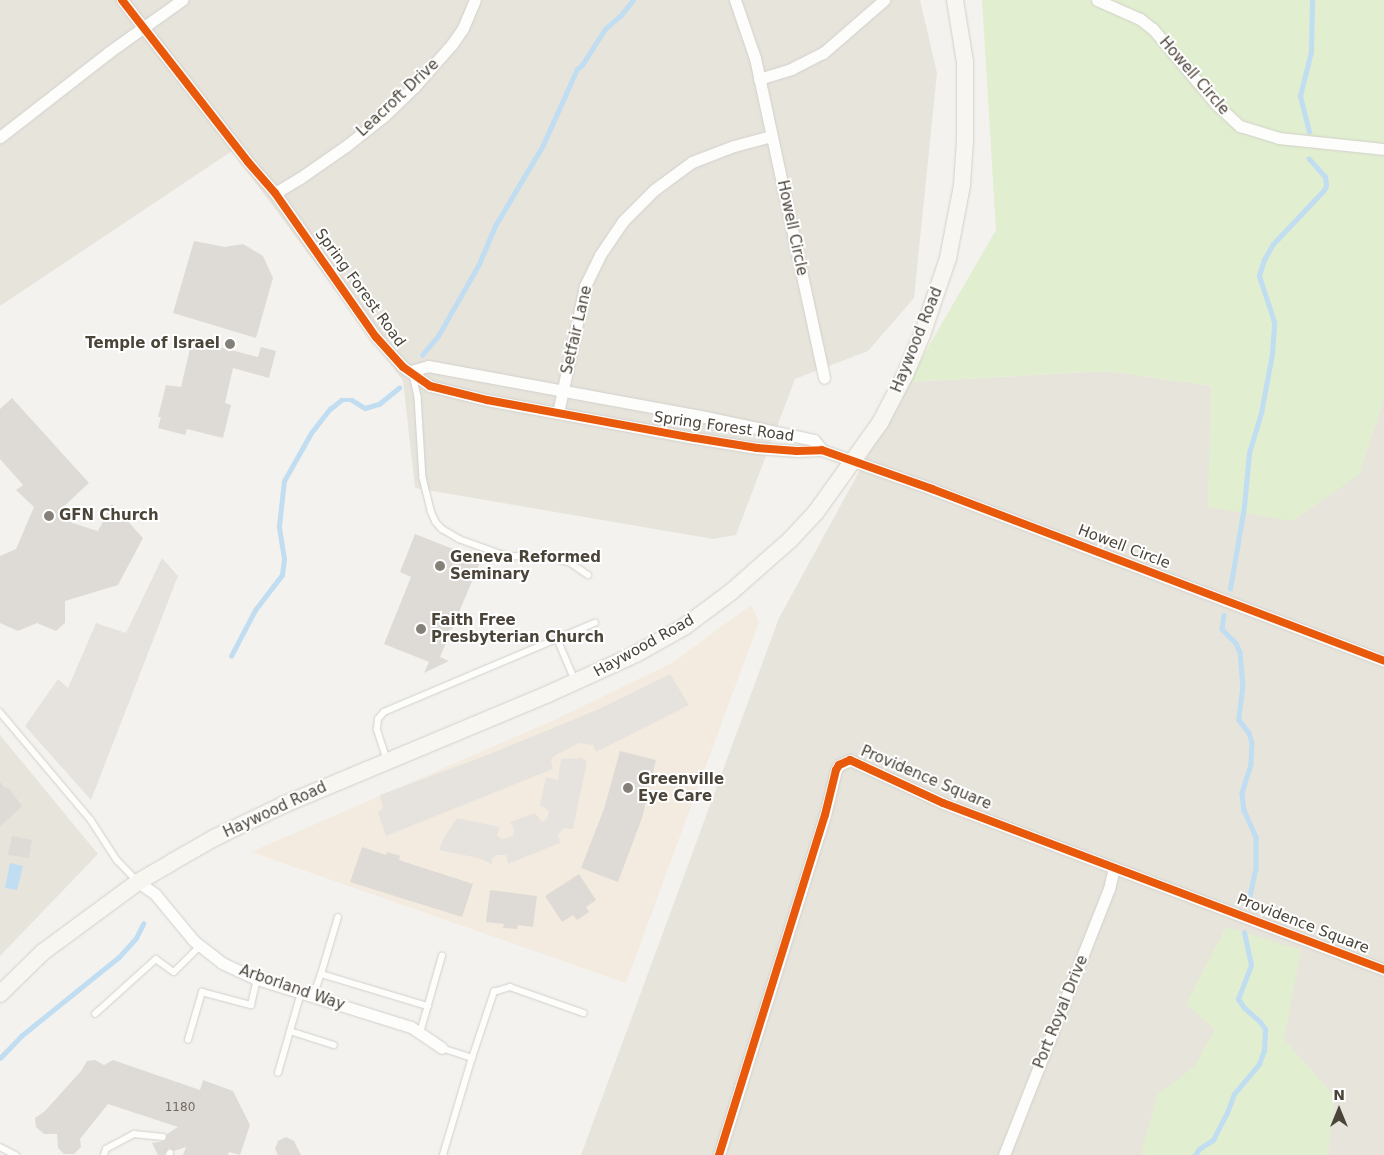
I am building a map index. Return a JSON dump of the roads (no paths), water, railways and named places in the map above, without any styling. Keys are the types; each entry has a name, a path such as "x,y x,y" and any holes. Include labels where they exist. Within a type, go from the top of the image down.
{"main road":[{"name":"Haywood Road","path":"0,994 44,952 138,882 216,837 283,805 387,760 576,682 636,654 684,627 755,573 810,519 880,423 905,375 932,307 952,240 962,185 966,93 965,62 956,0"}],"street":[{"name":"Spring Forest Road","path":"122,0 248,162 275,193 376,337 403,367 430,386 450,392 757,448 797,451 822,450 852,462"},
{"path":"0,137 182,0"},
{"name":"Leacroft Drive","path":"275,193 346,146 384,116 414,87 452,44 463,28 475,0"},
{"name":"Howell Circle","path":"735,0 755,58 824,378"},
{"path":"759,79 791,69 817,57 884,0"},
{"name":"Howell Circle","path":"1097,0 1140,19 1152,29 1216,104 1240,126 1279,138 1384,149"},
{"name":"Setfair Lane","path":"558,412 585,286 600,255 623,221 654,190 692,162 734,146 771,136"},
{"name":"Spring Forest Road","path":"411,371 428,366 563,390 814,440 822,450"},
{"name":"Howell Circle","path":"852,462 932,489 1384,661"},
{"name":"Providence Square","path":"719,1155 839,764 850,760 913,790 1384,970"},
{"name":"Port Royal Drive","path":"1004,1155 1105,898 1114,868"},
{"name":"Arborland Way","path":"138,882 156,894 199,946 222,963 257,979 411,1027 442,1048"}],"lane":[{"path":"411,371 418,396 423,478 433,517 442,529 459,539 506,556 550,557 571,563 588,575"},
{"path":"387,760 378,730 378,719 384,712 595,623"},
{"path":"558,640 576,682"},
{"path":"0,712 91,820 117,860 138,882"},
{"path":"313,996 338,917"},
{"path":"94,1014 156,960 174,972 199,946"},
{"path":"420,1033 442,956"},
{"path":"321,974 428,1006"},
{"path":"188,1040 202,992 250,1005 257,979"},
{"path":"443,1155 494,992 510,987 584,1013"},
{"path":"278,1073 301,993"},
{"path":"290,1031 334,1045"},
{"path":"442,1048 472,1058"},
{"path":"104,1155 106,1149 134,1134 163,1136"},
{"path":"0,1147 16,1155"}],"water":[{"path":"10,863 23,866 17,890 5,888"}],"waterway":[{"path":"422,355 438,336 479,264 495,226 543,145 577,69 582,65 605,29 621,15 633,0"},
{"path":"1309,132 1300,96 1311,52 1312,0"},
{"path":"1230,589 1244,507 1249,453 1261,413 1272,354 1274,322 1259,276 1264,260 1273,244 1326,186 1325,177 1309,159"},
{"path":"231,656 255,610 282,575 284,559 279,526 284,481 311,433 330,409 341,400 352,400 365,408 379,404 399,388"},
{"path":"1224,615 1222,629 1236,643 1240,652 1243,685 1239,720 1249,733 1252,743 1251,764 1242,794 1244,810 1256,837 1256,868 1248,906"},
{"path":"0,1058 21,1036 119,957 136,938 143,924"},
{"path":"1195,1155 1199,1149 1213,1140 1227,1113 1234,1094 1259,1064 1264,1050 1265,1029 1244,1008 1238,999 1251,965 1244,933"}],"place":[{"name":"Temple of Israel","path":"230,344"},
{"name":"GFN Church","path":"49,516"},
{"name":"Geneva Reformed Seminary","path":"440,566"},
{"name":"Faith Free Presbyterian Church","path":"421,629"},
{"name":"Greenville Eye Care","path":"628,788"}]}
